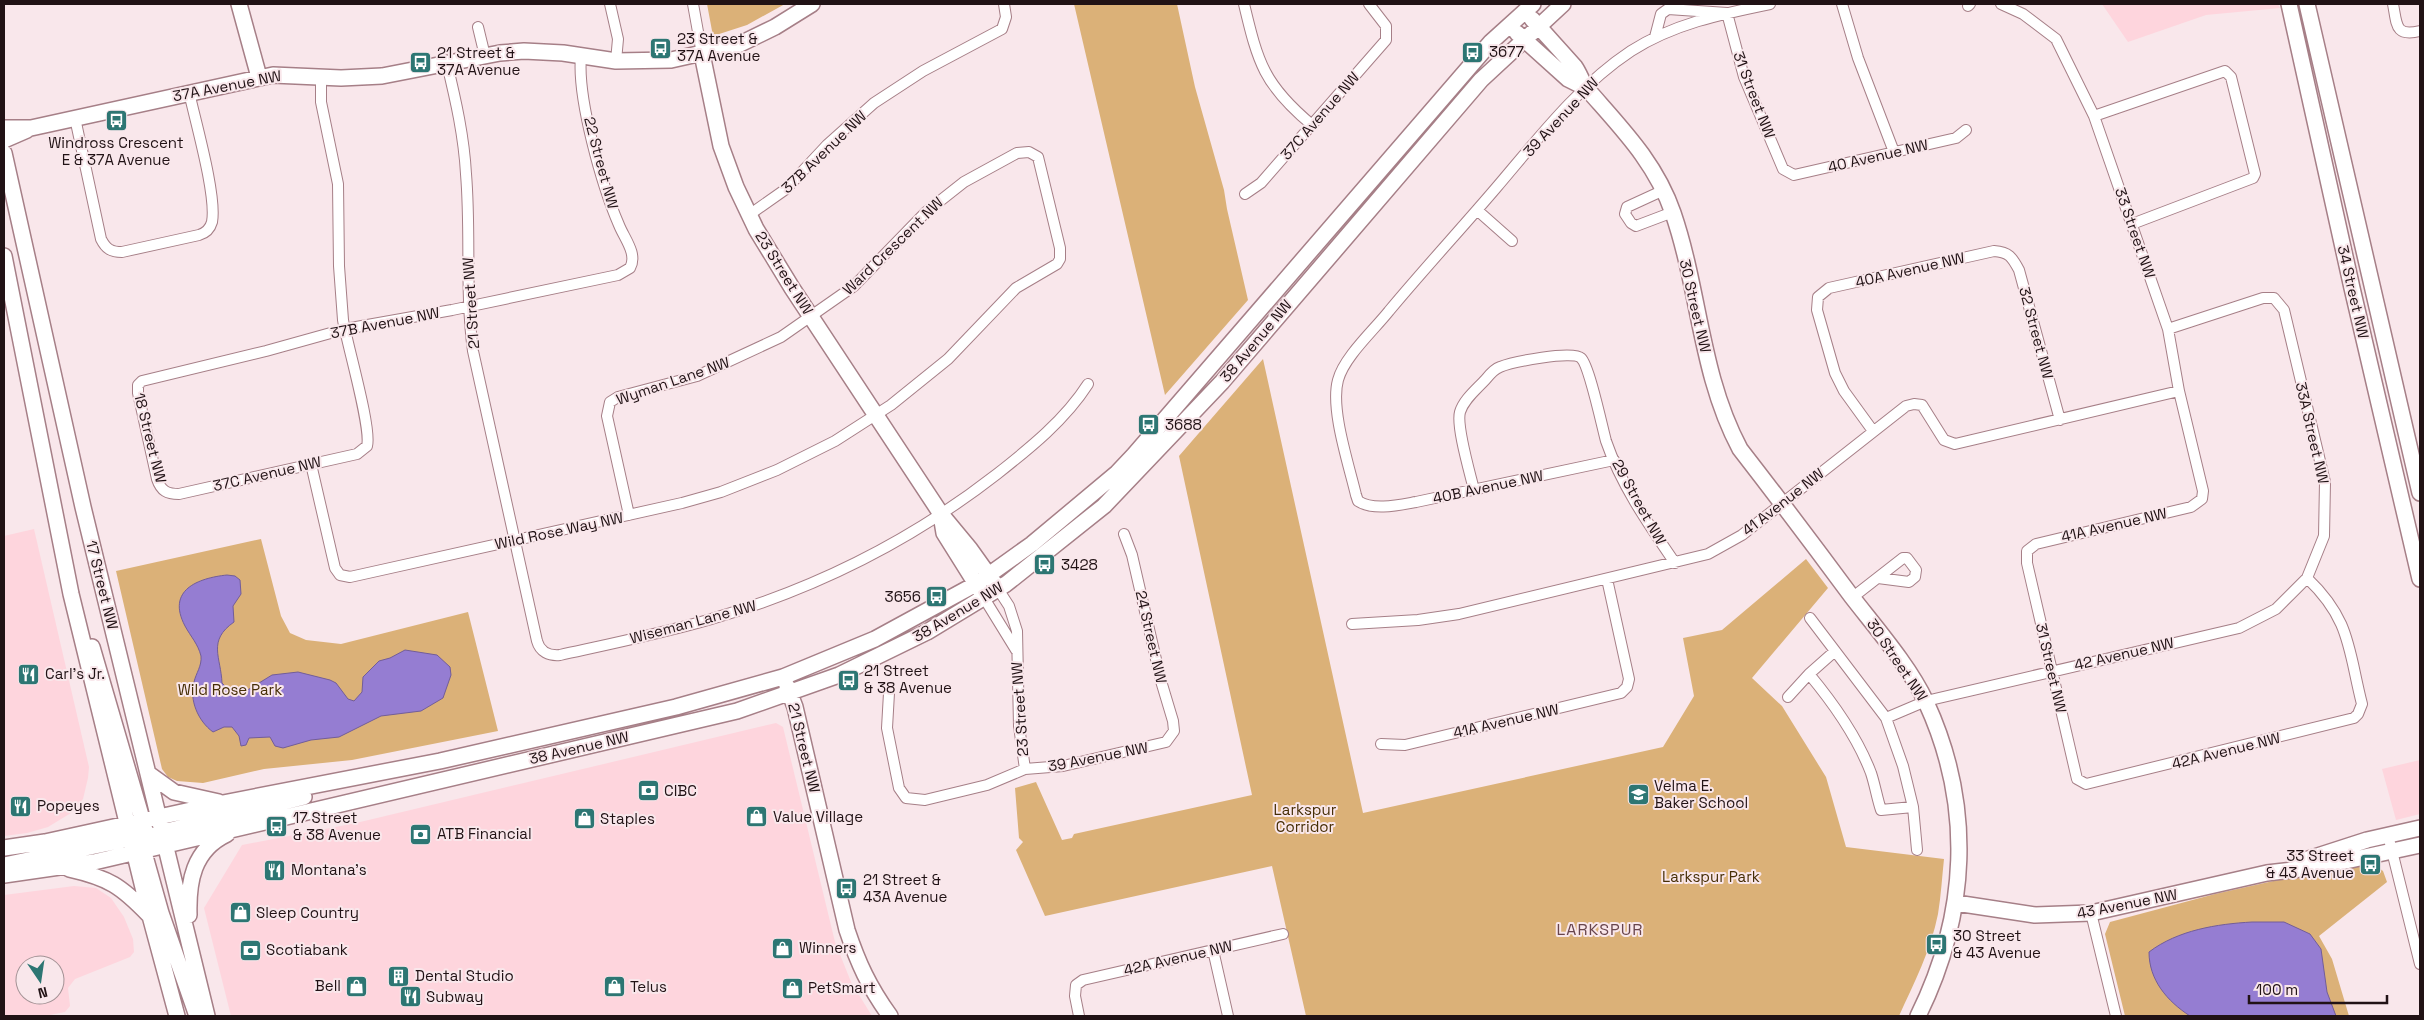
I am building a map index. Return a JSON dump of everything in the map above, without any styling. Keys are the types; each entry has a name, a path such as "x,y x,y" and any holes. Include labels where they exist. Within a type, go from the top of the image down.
{"main road":[{"path":"239,4 259,76"},
{"name":"37A Avenue NW","path":"4,140 31,128 259,76 290,74 382,76 485,56 537,51 616,61 671,60 702,54 749,40 812,4"},
{"name":"38 Avenue NW","path":"144,837 239,828 720,715 790,694 884,654 984,598 1056,546 1104,506 1165,444 1222,382 1481,80 1563,4"},
{"name":"34 Street NW","path":"2289,4 2352,288 2420,579"},
{"name":"34 Street NW","path":"2307,4 2420,494"},
{"name":"38 Avenue NW","path":"144,837 159,817 389,772 676,708 783,677 875,639 976,584 1032,544 1117,473 1491,42 1528,7"},
{"name":"30 Street NW","path":"1528,7 1538,26 1576,69 1586,88 1642,151 1664,190 1673,212 1719,404 1740,449 1891,646 1926,701 1945,752 1954,790 1959,848 1956,903 1941,962 1918,1016"},
{"name":"30 Street NW","path":"1510,25 1568,79 1586,88"},
{"name":"23 Street NW","path":"702,54 721,146 749,215 767,249 941,514 998,589"},
{"name":"37A Avenue NW","path":"4,128 31,128"},
{"name":"17 Street NW","path":"4,153 83,507 159,817"},
{"path":"4,256 59,542 77,620 91,644 99,667 144,837 161,913 197,1016"},
{"name":"23 Street NW","path":"941,514 944,533 984,598"},
{"name":"21 Street NW","path":"783,677 790,694 847,930 857,961 869,987 890,1016"},
{"path":"4,865 144,837 345,787 389,772"},
{"path":"149,774 174,792 223,803"},
{"path":"190,943 189,888 191,874 197,860 218,838 239,828"},
{"name":"43 Avenue NW","path":"2267,874 2388,835 2420,828"},
{"path":"4,848 144,837"},
{"path":"4,875 60,868 144,837"},
{"path":"144,837 150,916 177,1016"},
{"path":"144,837 190,943 207,1016"},
{"name":"43 Avenue NW","path":"1956,903 2035,915 2092,913 2267,874 2318,867 2420,845"},
{"path":"60,868 102,877 112,882 130,896 150,916"}],"street":[{"path":"610,4 618,39 616,61"},
{"name":"23 Street NW","path":"693,4 702,54"},
{"name":"37B Avenue NW","path":"749,215 786,189 827,145 874,103 923,70 1002,29 1006,17 1004,4"},
{"path":"1244,4 1254,47 1265,74 1282,99 1312,125"},
{"name":"37C Avenue NW","path":"1244,194 1261,183 1382,44 1387,31 1369,4"},
{"name":"39 Avenue NW","path":"1361,503 1356,495 1337,414 1336,392 1338,380 1349,360 1410,286 1586,88 1619,60 1655,37 1683,25 1770,4"},
{"path":"1842,4 1858,58 1894,152"},
{"name":"33 Street NW","path":"2001,4 2023,14 2056,39 2094,116 2168,329 2179,391 2204,491 2202,499"},
{"path":"2393,4 2398,28 2406,34 2420,31"},
{"name":"39 Avenue NW","path":"1655,37 1661,14 1668,9 1727,13"},
{"name":"31 Street NW","path":"1727,13 1744,77 1783,170 1788,174"},
{"path":"478,27 485,56"},
{"name":"22 Street NW","path":"582,57 581,85 598,160 610,203 633,255 632,265"},
{"name":"21 Street NW","path":"447,64 461,129 466,175 468,306 473,351 515,540"},
{"path":"2094,116 2225,71 2229,74 2255,174 2253,178 2132,224"},
{"path":"321,76 321,98 338,184 339,266 345,329"},
{"path":"75,118 101,239 106,248 122,252 199,235 207,230 212,223 212,201 189,92"},
{"name":"40 Avenue NW","path":"1788,174 1800,174 1956,138 1966,130"},
{"name":"Ward Crescent NW","path":"812,317 865,276 926,212 964,182 1017,154 1029,152 1038,157 1060,248 1060,259 1057,264 1016,288 948,359 876,416"},
{"path":"1664,190 1627,207 1625,214 1631,224 1636,226 1673,212"},
{"path":"1477,210 1512,241"},
{"name":"40A Avenue NW","path":"1873,431 1844,391 1835,373 1817,310 1818,297 1829,288 1994,251 2004,251"},
{"name":"32 Street NW","path":"2004,251 2012,256 2019,270 2060,420"},
{"name":"37B Avenue NW","path":"138,385 149,378 248,356 345,329 618,275 625,272 632,265"},
{"name":"33A Street NW","path":"2168,329 2254,301 2274,298 2284,310 2325,482 2324,536 2307,578"},
{"name":"Wyman Lane NW","path":"629,515 607,416 610,402 715,369 771,343 812,317"},
{"name":"37C Avenue NW","path":"164,492 179,494 357,454 367,446 368,432 345,329"},
{"name":"29 Street NW","path":"1474,490 1459,418 1467,400 1497,368 1564,354 1577,355 1588,369 1597,411 1614,460 1634,500 1675,564"},
{"name":"Wiseman Lane NW","path":"515,540 538,646 546,653 554,655 697,623 782,596 856,563 941,514 981,487 1028,448 1076,403 1088,384"},
{"name":"18 Street NW","path":"138,385 139,399 157,479 164,492"},
{"name":"41 Avenue NW","path":"1352,624 1441,617 1675,564 1720,549 1742,536 1906,406 1922,405 1944,440 1956,444 2179,391"},
{"name":"Wild Rose Way NW","path":"311,464 333,564 337,572 345,577 701,498 760,478 813,453 876,416"},
{"name":"40B Avenue NW","path":"1361,503 1374,505 1403,504 1614,460"},
{"name":"41A Avenue NW","path":"2027,551 2036,544 2191,506 2202,499"},
{"name":"24 Street NW","path":"1124,534 1132,555 1161,681 1173,721 1174,731 1169,739"},
{"name":"31 Street NW","path":"2027,551 2027,563 2077,779 2081,783"},
{"path":"1853,597 1878,578"},
{"name":"42 Avenue NW","path":"1886,718 1926,701 2052,670 2239,628 2276,609 2293,595 2307,578"},
{"name":"42A Avenue NW","path":"2081,783 2092,784 2354,718 2362,704 2343,624 2331,604 2307,578"},
{"name":"41A Avenue NW","path":"1381,744 1405,744 1614,696 1627,687 1629,675 1607,579"},
{"name":"23 Street NW","path":"998,589 1009,606 1016,625 1019,726 1025,769"},
{"name":"23 Street NW","path":"984,598 1016,650"},
{"path":"1810,618 1886,718 1903,766 1913,807 1917,850"},
{"path":"1788,697 1809,674 1835,651"},
{"path":"1809,674 1825,693 1862,751 1872,775 1881,810 1913,807"},
{"name":"39 Avenue NW","path":"888,693 886,718 888,737 901,793 910,800 925,800 976,789 1025,769 1063,766 1157,745 1169,739"},
{"path":"2388,835 2420,964"},
{"path":"2092,913 2116,1016"},
{"name":"42A Avenue NW","path":"1079,1016 1075,996 1076,985 1088,978 1283,934"},
{"path":"1213,950 1228,1016"}],"shaded area":[{"path":"2102,4 2278,4 2280,8 2206,15 2128,42"},
{"path":"34,529 89,767 88,778 83,799 71,813 48,827 27,833 4,836 4,536"},
{"path":"227,575 235,576 240,580 241,594 233,606 234,622 226,629 218,643 218,657 222,683 233,694 246,691 272,675 298,672 336,683 348,699 354,701 362,692 363,677 379,661 390,658 405,650 437,655 450,667 451,675 443,698 421,711 381,716 339,737 311,740 283,748 275,746 270,737 249,738 246,745 241,746 239,736 232,727 224,727 213,732 199,716 194,703 193,689 201,663 201,656 180,614 179,603 182,595 196,583"},
{"path":"776,723 783,727 835,942 851,982 872,1016 231,1016 204,908 242,845 356,823"},
{"path":"2420,760 2420,814 2396,820 2382,769"},
{"path":"74,886 96,888 111,898 124,917 133,939 134,952 130,957 75,979 68,988 70,1006 65,1012 45,1016 4,1016 4,895"},
{"path":"2284,922 2310,934 2321,949 2327,992 2336,1016 2190,1016 2167,997 2152,972 2149,952 2160,944 2185,933 2225,924"}],"green space":[{"path":"707,4 785,4 747,25 713,36"},
{"path":"1074,4 1177,4 1195,87 1224,190 1248,300 1165,395"},
{"name":"Larkspur Park","path":"1263,359 1363,813 1663,747 1694,696 1683,638 1722,630 1806,559 1828,588 1752,678 1782,706 1826,777 1846,847 1944,859 1935,927 1922,966 1899,1016 1306,1016 1272,866 1045,916 1016,850 1023,842 1019,838 1015,788 1036,782 1062,840 1072,838 1074,834 1252,795 1179,456"},
{"name":"Wild Rose Park","path":"261,539 281,616 290,633 306,640 341,644 468,612 498,731 352,760 264,769 203,783 177,781 168,777 162,769 116,571"},
{"path":"2374,864 2383,871 2387,882 2319,936 2332,959 2349,1016 2125,1016 2105,934 2110,922 2215,894 2310,873"}],"place":[{"name":"23 Street & 37A Avenue","path":"661,48"},
{"name":"3677","path":"1473,52"},
{"name":"21 Street & 37A Avenue","path":"421,62"},
{"name":"Windross Crescent E & 37A Avenue","path":"116,120"},
{"name":"3688","path":"1149,425"},
{"name":"3428","path":"1045,565"},
{"name":"3656","path":"937,597"},
{"name":"Carl's Jr.","path":"29,674"},
{"name":"21 Street & 38 Avenue","path":"848,680"},
{"name":"CIBC","path":"648,791"},
{"name":"Velma E. Baker School","path":"1638,795"},
{"name":"Popeyes","path":"21,806"},
{"name":"Value Village","path":"757,817"},
{"name":"Staples","path":"584,819"},
{"name":"17 Street & 38 Avenue","path":"277,827"},
{"name":"ATB Financial","path":"421,834"},
{"name":"33 Street & 43 Avenue","path":"2370,865"},
{"name":"Montana's","path":"275,870"},
{"name":"21 Street & 43A Avenue","path":"847,889"},
{"name":"Sleep Country","path":"240,913"},
{"name":"30 Street & 43 Avenue","path":"1937,945"},
{"name":"Winners","path":"783,948"},
{"name":"Scotiabank","path":"250,950"},
{"name":"Dental Studio","path":"399,976"},
{"name":"Bell","path":"357,986"},
{"name":"Telus","path":"614,987"},
{"name":"PetSmart","path":"792,988"},
{"name":"Subway","path":"410,997"}],"district":[{"name":"LARKSPUR","path":"1600,929"}],"park label":[{"name":"Larkspur Corridor","path":"1305,818"}]}
